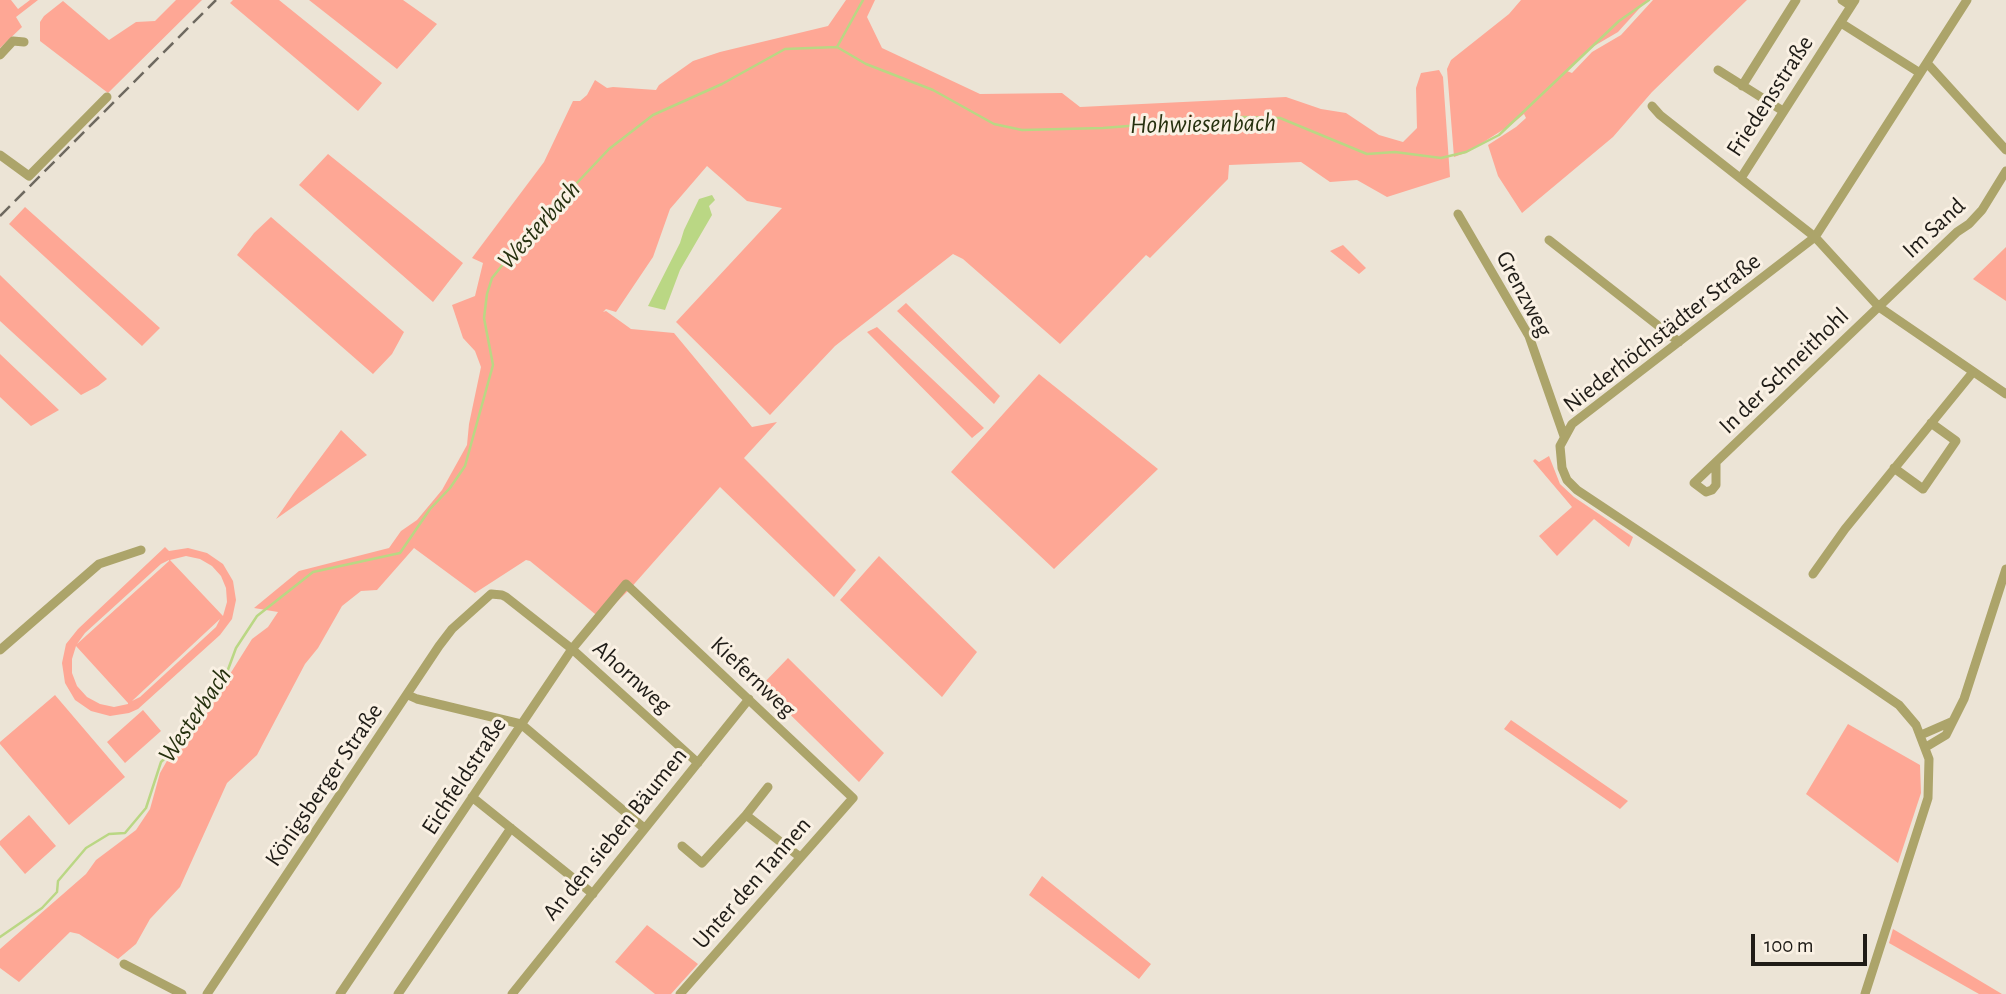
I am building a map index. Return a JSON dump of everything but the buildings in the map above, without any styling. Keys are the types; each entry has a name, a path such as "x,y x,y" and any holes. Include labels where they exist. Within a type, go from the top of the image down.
{"street":[{"path":"1742,86 1796,0"},
{"path":"1842,0 1853,3"},
{"name":"Niederhöchstädter Straße","path":"1865,994 1928,798 1930,769 1922,736 1907,713 1888,697 1577,490 1567,480 1559,459 1564,436 1572,424 1815,237 1967,0"},
{"name":"Friedensstraße","path":"1741,178 1853,3"},
{"path":"1841,23 1920,73"},
{"path":"0,55 13,41 24,42"},
{"path":"1927,63 2006,150"},
{"path":"1718,70 1783,111"},
{"path":"0,155 29,176 107,97"},
{"path":"1652,106 1660,116 1815,237 1879,307 2006,394"},
{"name":"Im Sand","path":"1879,307 1982,211 2006,171"},
{"name":"Grenzweg","path":"1458,214 1529,336 1564,436"},
{"path":"1549,240 1679,342"},
{"name":"In der Schneithohl","path":"1716,463 1879,307"},
{"path":"1813,574 1825,554 1973,372"},
{"path":"1894,468 1923,489 1956,441 1931,423"},
{"path":"0,650 99,564 141,550"},
{"path":"1926,747 1946,735 1964,699 2006,569"},
{"name":"Eichfeldstraße","path":"340,994 572,649 626,584"},
{"name":"Kiefernweg","path":"626,584 853,798"},
{"name":"Ahornweg","path":"480,603 491,594 502,594 572,649 698,763"},
{"name":"Königsberger Straße","path":"207,994 439,646 452,629 480,603"},
{"path":"408,695 521,724 645,828"},
{"name":"An den sieben Bäumen","path":"512,994 749,699"},
{"path":"1922,736 1953,721"},
{"path":"682,846 702,863 768,787"},
{"path":"472,797 593,894"},
{"name":"Unter den Tannen","path":"680,994 853,798"},
{"path":"746,815 800,857"},
{"path":"398,994 511,828"},
{"path":"124,964 182,994"}],"shaded area":[{"path":"0,0 11,0 18,9 30,0 38,0 16,17 22,27 0,48"},
{"path":"176,0 202,0 108,93 40,41 40,22 63,1 109,40 136,22 155,21"},
{"path":"233,0 279,0 382,83 358,111 230,3"},
{"path":"309,0 403,0 437,24 397,69"},
{"path":"846,0 875,0 867,17 882,48 980,94 1062,93 1080,107 1286,97 1321,109 1346,113 1379,135 1403,142 1417,128 1416,88 1421,73 1439,70 1443,77 1450,177 1387,197 1357,180 1330,182 1301,162 1229,165 1228,179 1150,258 1146,255 1060,344 963,259 953,254 835,346 770,415 676,322 782,208 747,201 707,166 670,209 653,257 616,312 606,309 603,312 606,311 631,329 674,333 752,427 777,422 744,458 856,570 834,597 720,487 628,591 600,618 530,561 526,560 475,593 414,548 377,590 361,591 342,606 318,648 305,664 257,755 227,783 180,887 150,919 136,944 118,959 79,934 70,932 19,982 0,968 0,949 86,874 96,860 136,830 150,809 160,773 168,759 206,719 208,709 252,639 268,627 278,612 254,608 299,571 389,548 401,531 417,520 442,490 467,445 481,367 475,351 463,338 452,305 475,296 483,263 472,258 544,162 573,101 580,101 587,95 595,80 607,88 656,90 693,61 828,26"},
{"path":"1521,0 1647,0 1618,32 1589,49 1567,71 1572,73 1592,52 1621,35 1653,0 1747,0 1652,92 1613,137 1522,213 1498,176 1488,145 1516,127 1526,118 1524,114 1468,152 1454,157 1447,69 1451,60 1509,14"},
{"path":"328,154 463,263 433,302 299,185"},
{"path":"712,195 715,200 709,206 712,215 680,270 665,310 648,306 699,199"},
{"path":"25,207 160,328 142,346 9,224"},
{"path":"271,217 404,332 392,354 373,374 237,255"},
{"path":"1343,245 1366,268 1359,274 1330,251"},
{"path":"2006,247 2006,301 1973,279"},
{"path":"0,275 107,379 81,395 0,321"},
{"path":"906,303 1000,396 994,404 897,311"},
{"path":"877,327 984,428 972,438 867,332"},
{"path":"0,354 59,410 31,426 0,397"},
{"path":"1039,374 1158,469 1054,569 951,472"},
{"path":"341,430 367,455 276,519 294,493"},
{"path":"1549,456 1560,484 1574,497 1633,537 1629,547 1594,519 1557,556 1539,536 1572,507 1533,461 1535,459 1539,462"},
{"path":"165,547 169,551 188,548 207,553 223,564 233,581 236,600 232,619 220,635 138,709 129,713 110,716 91,711 75,700 65,683 62,663 66,644 78,629","holes":["186,556 200,559 212,566 221,576 226,588 227,602 223,616 170,560","169,560 77,644 85,633 161,564","220,619 216,627 140,697 132,701","76,646 128,704 114,707 87,697 77,686 72,673"]},
{"path":"879,556 977,652 942,697 840,600"},
{"path":"788,658 884,753 859,782 761,686"},
{"path":"55,695 125,777 69,825 0,744"},
{"path":"143,710 161,731 125,763 107,742"},
{"path":"1511,720 1628,801 1620,809 1504,729"},
{"path":"1848,724 1920,765 1921,793 1898,863 1806,794"},
{"path":"29,815 56,846 25,874 0,845 0,841"},
{"path":"1042,876 1151,964 1139,979 1029,895"},
{"path":"647,925 698,964 671,994 655,994 615,962"},
{"path":"1893,929 2002,994 1979,994 1889,943"}],"waterway":[{"name":"Westerbach","path":"0,937 42,908 57,892 58,881 86,848 109,834 125,833 146,808 161,762 184,740 198,719 226,675 236,648 257,616 313,572 400,553 430,509 450,488 465,466 493,365 484,318 487,294 492,278 522,241 609,149 653,115 722,84 785,49 837,47 863,0"},
{"name":"Hohwiesenbach","path":"837,47 866,64 933,90 994,124 1022,130 1103,128 1242,117 1280,118 1367,154 1395,152 1441,158 1466,152 1499,135 1619,21 1649,0"}],"railway":[{"path":"0,216 216,0"}]}
